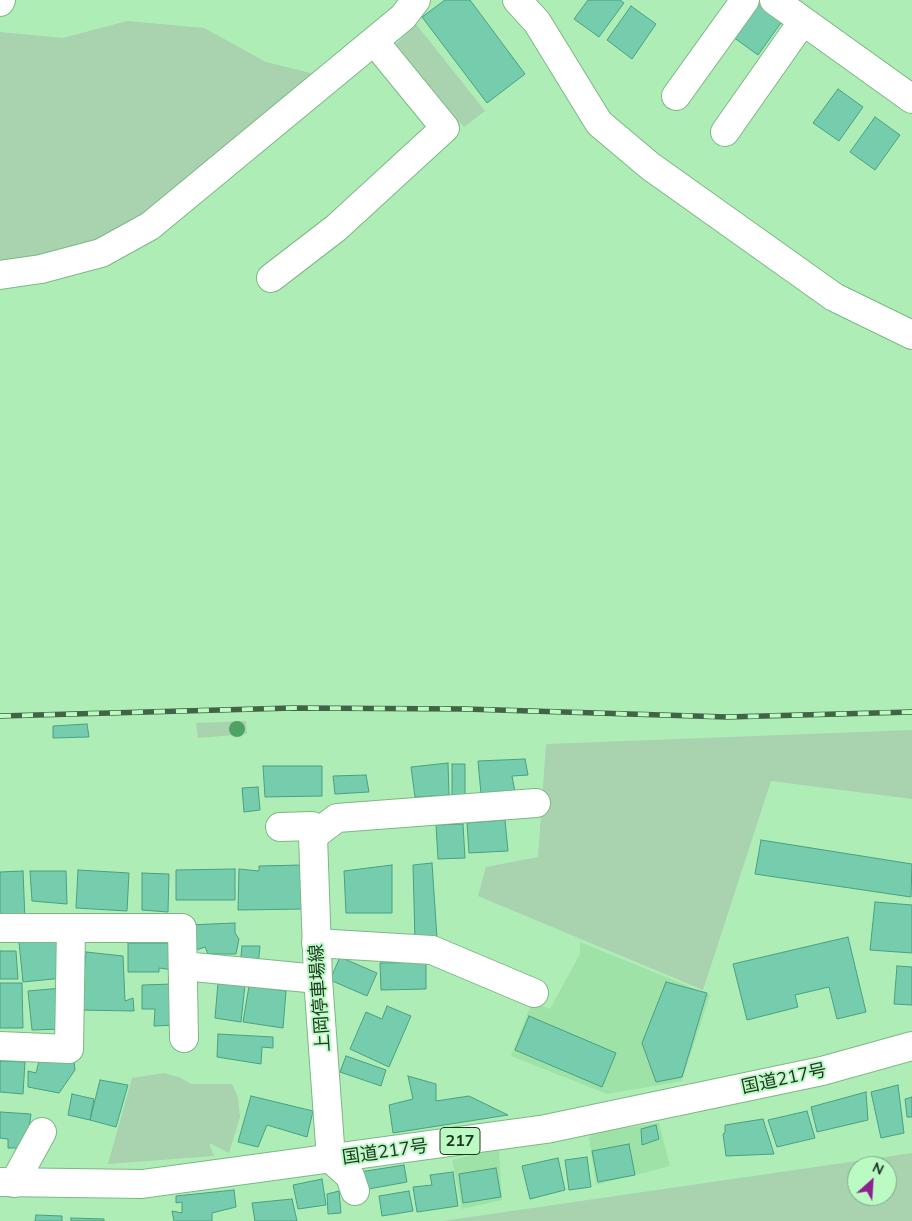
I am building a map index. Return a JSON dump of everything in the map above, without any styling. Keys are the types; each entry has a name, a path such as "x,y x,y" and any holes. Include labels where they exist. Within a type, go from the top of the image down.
{"main road":[{"path":"0,275 41,268 101,253 150,226 403,18 416,0"},
{"path":"517,0 537,22 599,123 650,166 834,297 912,335"},
{"path":"676,96 744,0"},
{"path":"774,0 912,99"},
{"path":"725,132 803,21"},
{"path":"271,278 336,228 445,128 374,41"},
{"path":"313,836 337,818 536,803"},
{"path":"280,827 312,826 313,836"},
{"name":"上岡停車場線","path":"313,836 318,979 331,1159"},
{"path":"0,928 182,928 184,1038"},
{"path":"0,1046 69,1049 71,928"},
{"path":"316,943 432,950 534,993"},
{"path":"183,966 318,979"},
{"name":"国道217号","path":"7,1183 142,1184 546,1128 822,1071 912,1046"},
{"path":"7,1183 42,1132"},
{"path":"331,1159 350,1176 355,1191"}],"shaded area":[{"path":"127,21 204,28 266,62 323,76 146,217 96,244 0,268 0,32 63,38"},
{"path":"416,24 485,111 464,127 396,44"},
{"path":"246,721 247,734 198,738 196,723"},
{"path":"912,730 912,799 771,781 703,990 478,896 486,867 538,857 546,744"},
{"path":"580,942 710,995 682,1081 607,1094 511,1056 532,1002 550,1009 580,954"},
{"path":"164,1073 181,1078 191,1084 232,1084 238,1097 240,1117 229,1153 209,1143 214,1156 108,1164 132,1078"},
{"path":"659,1123 670,1166 596,1185 589,1138 592,1133"},
{"path":"499,1149 502,1200 462,1209 452,1160"},
{"path":"912,1153 912,1221 443,1221 847,1162 847,1206 897,1206 897,1156 891,1156"}],"building":[{"path":"445,0 470,0 525,74 487,103 422,17"},
{"path":"588,0 620,0 624,3 599,37 574,19"},
{"path":"758,2 783,20 758,55 733,37"},
{"path":"631,6 656,24 632,59 607,40"},
{"path":"838,89 863,107 839,141 813,123"},
{"path":"875,117 900,135 875,170 850,152"},
{"path":"87,724 89,737 53,738 53,726"},
{"path":"525,759 528,775 512,776 515,792 481,794 478,761"},
{"path":"448,763 449,795 415,797 411,767"},
{"path":"452,764 465,764 465,796 452,796"},
{"path":"263,766 322,766 322,796 265,797"},
{"path":"366,775 369,792 335,794 333,776"},
{"path":"258,787 260,810 244,812 242,788"},
{"path":"505,820 508,851 469,853 467,823"},
{"path":"463,824 465,858 438,859 436,825"},
{"path":"761,840 912,864 911,897 755,874"},
{"path":"432,863 437,938 415,940 413,865"},
{"path":"302,865 303,909 238,910 239,869 259,871 259,866"},
{"path":"392,865 392,913 346,913 344,871"},
{"path":"235,869 235,900 176,900 176,870"},
{"path":"78,870 129,873 127,911 76,908"},
{"path":"23,871 25,920 0,920 0,872"},
{"path":"30,871 66,871 67,904 32,901"},
{"path":"142,873 169,874 168,912 142,910"},
{"path":"875,902 912,905 912,953 870,950"},
{"path":"235,923 235,933 239,939 236,954 208,954 205,947 193,951 188,925"},
{"path":"848,937 866,1012 837,1019 829,987 795,995 798,1007 747,1020 733,964"},
{"path":"61,938 63,978 23,982 19,942"},
{"path":"128,943 173,943 174,970 159,968 159,972 128,972"},
{"path":"242,946 260,946 258,966 240,966"},
{"path":"0,951 16,951 18,979 0,979"},
{"path":"86,952 123,956 125,1001 133,998 134,1011 78,1010 82,997"},
{"path":"340,957 377,973 367,996 330,980"},
{"path":"426,962 426,989 381,990 380,963"},
{"path":"897,966 912,967 912,1005 894,1004"},
{"path":"666,982 707,993 682,1077 656,1082 642,1043"},
{"path":"0,983 22,983 23,1028 0,1028"},
{"path":"218,983 245,985 241,1022 215,1018"},
{"path":"173,984 176,1025 154,1026 155,1009 142,1009 142,985"},
{"path":"249,986 286,991 283,1028 243,1022"},
{"path":"62,988 62,1029 32,1030 28,991"},
{"path":"387,1006 411,1016 389,1067 350,1049 366,1012 382,1019"},
{"path":"529,1016 616,1053 602,1087 515,1050"},
{"path":"218,1034 273,1037 273,1048 262,1047 261,1064 217,1057"},
{"path":"346,1056 386,1070 381,1086 340,1072"},
{"path":"74,1060 75,1070 59,1093 28,1087 28,1071 36,1073 39,1061"},
{"path":"0,1061 25,1062 23,1094 0,1092"},
{"path":"408,1076 436,1084 436,1101 469,1096 508,1115 393,1133 389,1105 413,1099"},
{"path":"100,1080 128,1085 116,1127 90,1120"},
{"path":"898,1085 904,1133 881,1138 871,1092"},
{"path":"866,1092 868,1120 817,1132 811,1107"},
{"path":"72,1094 94,1099 90,1120 68,1115"},
{"path":"251,1096 313,1111 307,1137 267,1125 258,1147 238,1142"},
{"path":"912,1097 912,1117 907,1117 905,1099"},
{"path":"807,1111 815,1138 777,1147 768,1120"},
{"path":"0,1112 31,1114 26,1148 8,1148 8,1139 0,1138"},
{"path":"763,1119 774,1154 726,1156 723,1134 725,1133 725,1125"},
{"path":"656,1125 659,1139 642,1145 641,1129"},
{"path":"629,1144 635,1175 598,1182 592,1151"},
{"path":"587,1157 591,1187 569,1190 565,1160"},
{"path":"558,1158 565,1190 530,1199 522,1166"},
{"path":"404,1165 407,1182 363,1190 360,1172"},
{"path":"496,1168 501,1197 463,1203 459,1174"},
{"path":"453,1172 458,1206 417,1212 413,1187 432,1185 430,1175"},
{"path":"322,1179 326,1205 298,1209 293,1185"},
{"path":"234,1190 236,1207 212,1213 212,1221 174,1221 172,1211 182,1213 182,1202 176,1203 176,1196"},
{"path":"339,1191 341,1213 328,1214 327,1194"},
{"path":"409,1191 413,1211 382,1216 379,1196"},
{"path":"292,1199 297,1221 255,1221 252,1203"},
{"path":"36,1215 62,1216 62,1221 35,1221"},
{"path":"71,1218 104,1219 104,1221 71,1221"}],"railway":[{"path":"0,716 293,708 465,709 727,717 912,712"}]}
